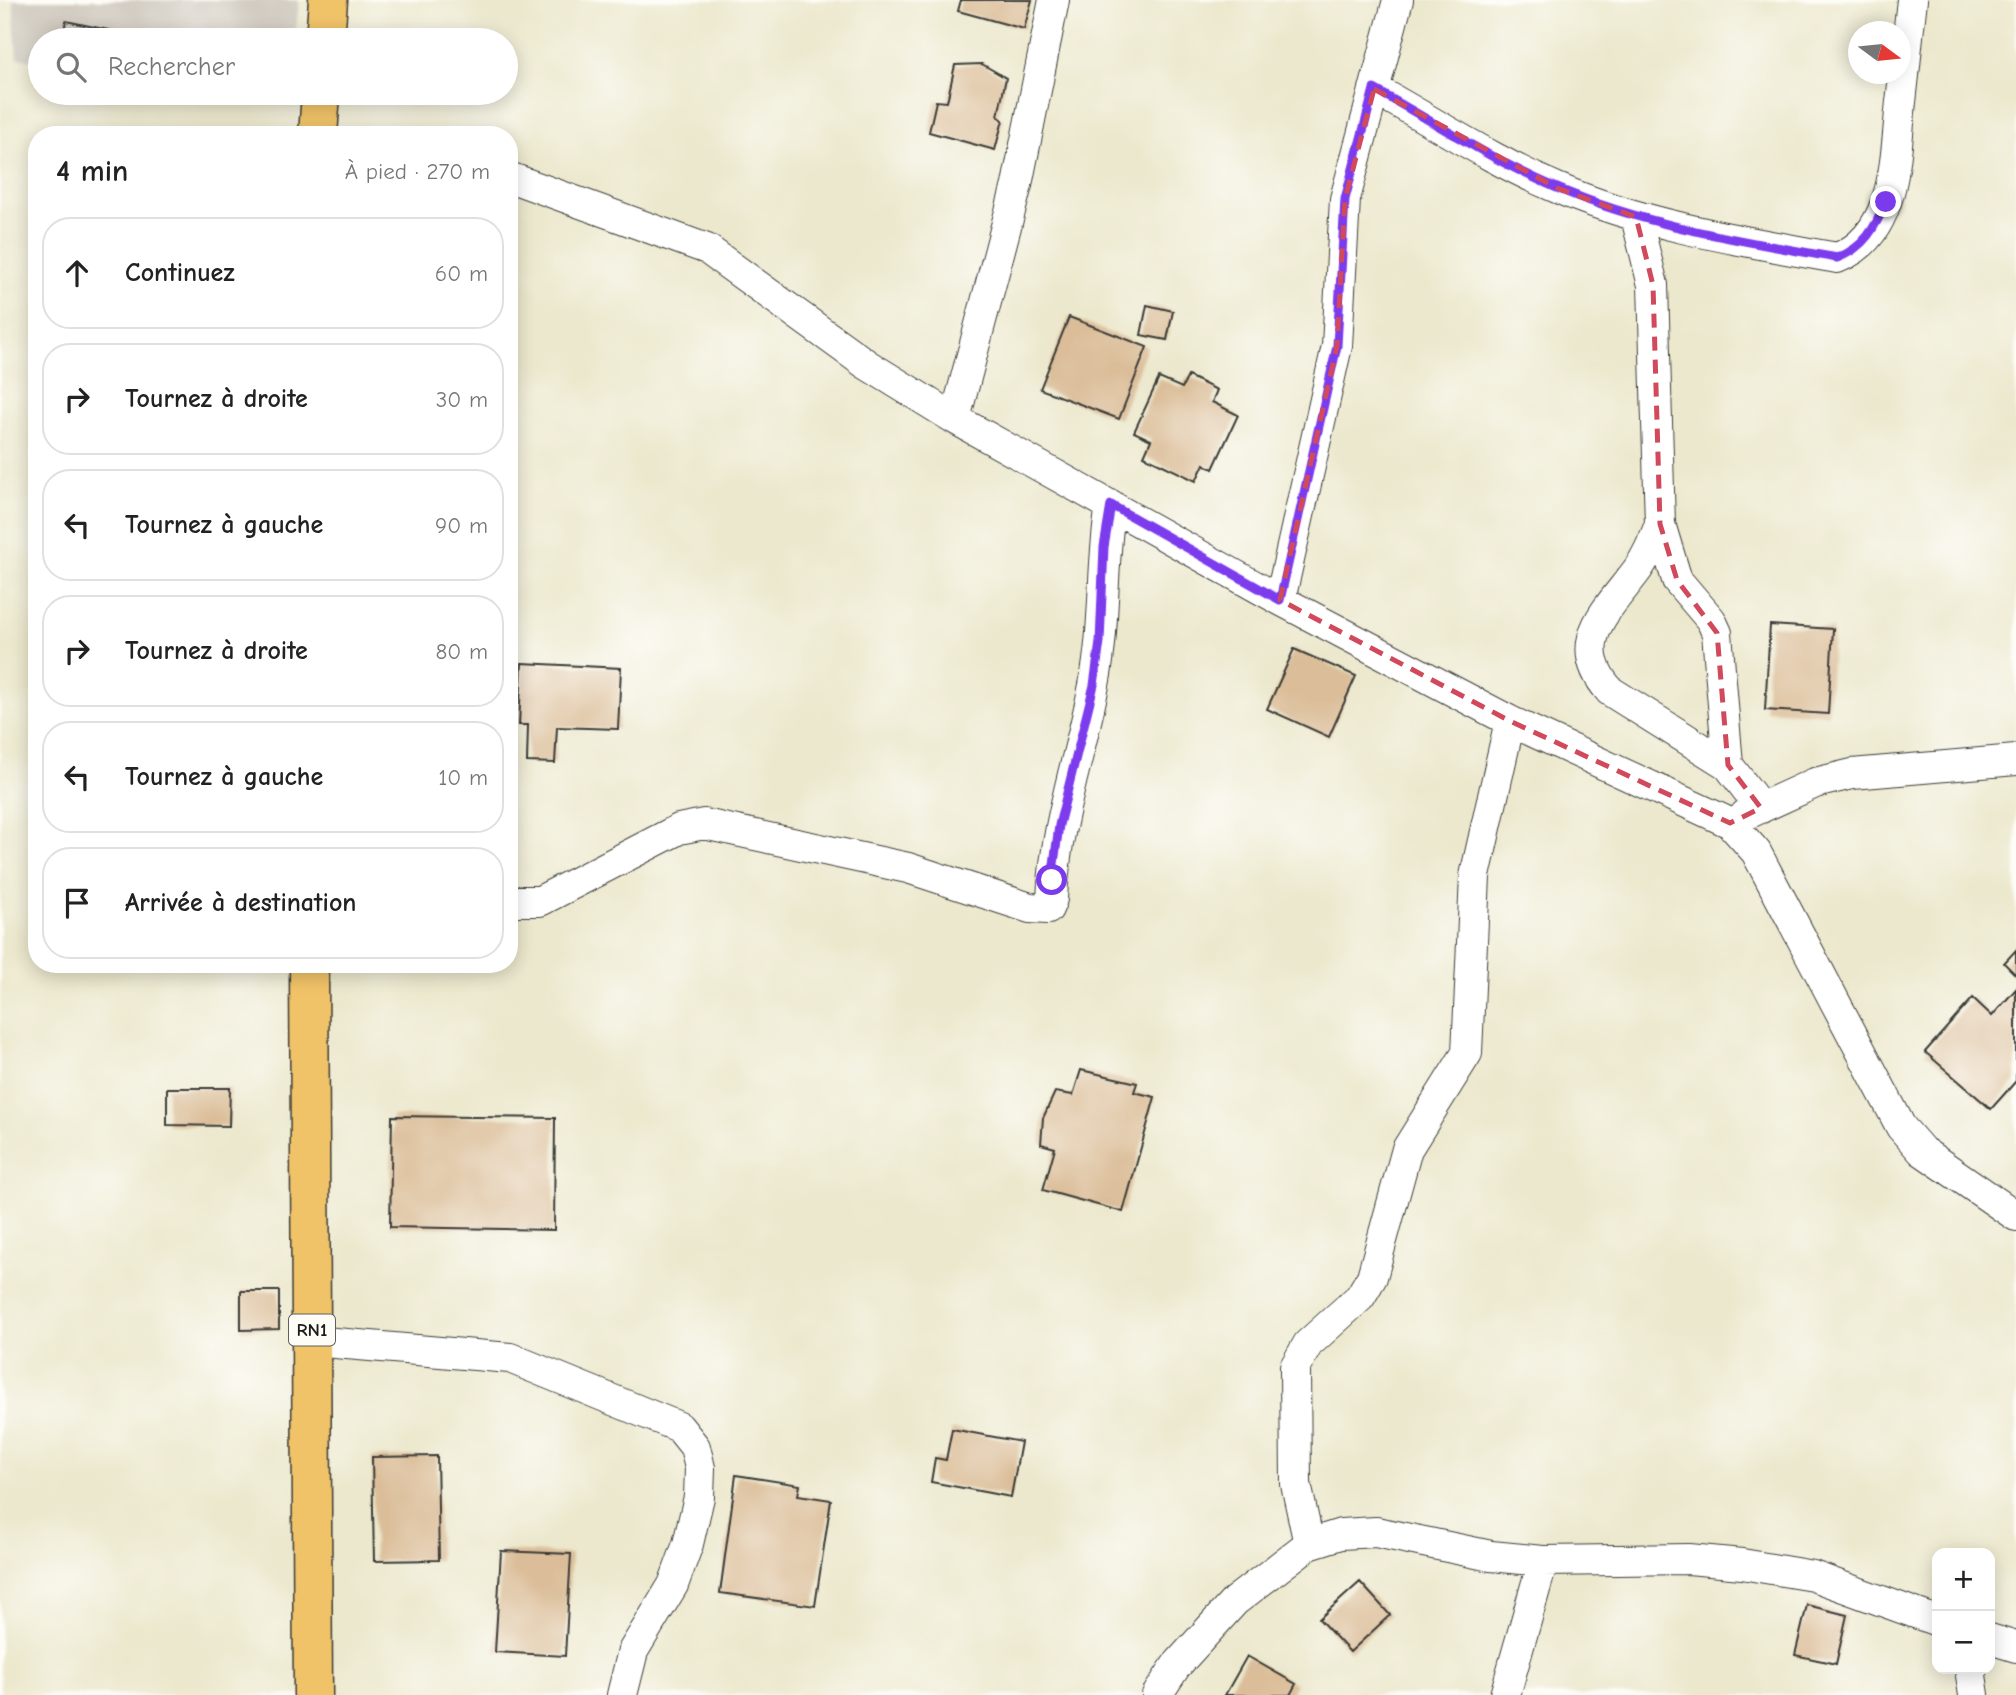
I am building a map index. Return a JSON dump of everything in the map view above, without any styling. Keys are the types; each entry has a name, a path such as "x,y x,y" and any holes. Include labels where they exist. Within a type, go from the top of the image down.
{"highway":[{"path":"326,28 328,0"},
{"path":"319,126 320,105"},
{"name":"RN1","path":"309,973 313,1695"}],"street":[{"path":"955,419 1017,185 1054,0"},
{"path":"1280,600 1337,346 1345,199 1398,0"},
{"path":"1374,89 1482,151 1557,188 1636,217 1837,258 1854,252 1878,220 1891,187 1912,0"},
{"path":"518,180 707,249 866,364 955,419 1280,600 1510,721 1730,823 1756,852 1901,1127 1922,1151 2016,1216"},
{"path":"1636,217 1653,285 1660,524 1677,580 1711,620 1717,633 1728,765"},
{"path":"518,901 540,901 679,829 704,824 908,868 1030,908 1048,909 1052,899 1059,825 1094,685 1100,642 1104,547 1111,505"},
{"path":"1660,524 1639,568 1598,623 1591,645 1591,662 1596,676 1610,691 1728,765 1761,807"},
{"path":"1309,1544 1296,1484 1295,1367 1308,1344 1360,1297 1372,1277 1407,1149 1467,1053 1475,876 1510,721"},
{"path":"1730,823 1815,783 1852,774 2016,760"},
{"path":"312,1340 510,1358 679,1427 695,1447 701,1468 699,1497 688,1544 673,1585 633,1651 622,1695"},
{"path":"1157,1695 1176,1666 1235,1601 1309,1544 1341,1534 1376,1532 1491,1556 1544,1561 1689,1559 1742,1564 1813,1576 1932,1619"},
{"path":"1505,1695 1544,1561"},
{"path":"1995,1641 2016,1647"},
{"path":"1971,1674 1974,1695"}],"highlighted area":[{"path":"1374,89 1557,188 1636,217 1653,285 1660,524 1677,580 1717,633 1728,765 1761,808 1730,823 1510,721 1280,600 1337,346 1345,199"}],"shaded area":[{"path":"13,0 299,0 296,28 28,28 28,59 17,58"}],"building":[{"path":"961,0 1032,0 1024,29 958,11"},
{"path":"66,21 99,28 65,28"},
{"path":"982,64 1006,78 998,116 1003,120 995,150 929,132 936,101 947,102 955,65"},
{"path":"1147,305 1173,311 1167,340 1141,335"},
{"path":"1069,317 1147,347 1119,419 1040,389"},
{"path":"1188,376 1217,390 1212,402 1238,415 1213,469 1204,464 1196,481 1144,456 1151,440 1134,432 1159,378 1182,388"},
{"path":"1770,625 1833,629 1828,714 1765,710"},
{"path":"1294,649 1356,676 1329,737 1267,709"},
{"path":"522,663 621,668 618,729 557,727 555,763 527,762 528,725 519,725"},
{"path":"2016,950 2016,975 2004,963"},
{"path":"2016,989 2016,1081 1991,1109 1925,1052 1973,998 1992,1016"},
{"path":"1081,1070 1137,1083 1134,1092 1155,1097 1123,1212 1043,1190 1055,1148 1041,1144 1043,1118 1055,1092 1073,1095"},
{"path":"167,1088 230,1088 229,1126 167,1125"},
{"path":"392,1116 555,1118 554,1230 390,1227"},
{"path":"241,1291 279,1291 279,1329 241,1330"},
{"path":"952,1429 1021,1442 1011,1497 931,1482 935,1458 946,1460"},
{"path":"437,1456 439,1560 374,1561 372,1457"},
{"path":"736,1475 800,1485 798,1495 831,1500 815,1606 720,1593"},
{"path":"501,1551 571,1554 565,1656 495,1652"},
{"path":"1360,1582 1390,1615 1350,1652 1319,1619"},
{"path":"1807,1605 1847,1615 1836,1664 1795,1655"},
{"path":"1247,1656 1296,1684 1290,1695 1225,1695"}],"route":[{"path":"1052,880 1059,825 1094,685 1100,642 1104,547 1111,505 1280,600 1337,346 1345,199 1374,89 1482,151 1557,188 1636,217 1837,258 1854,252 1867,240 1886,202"}]}
